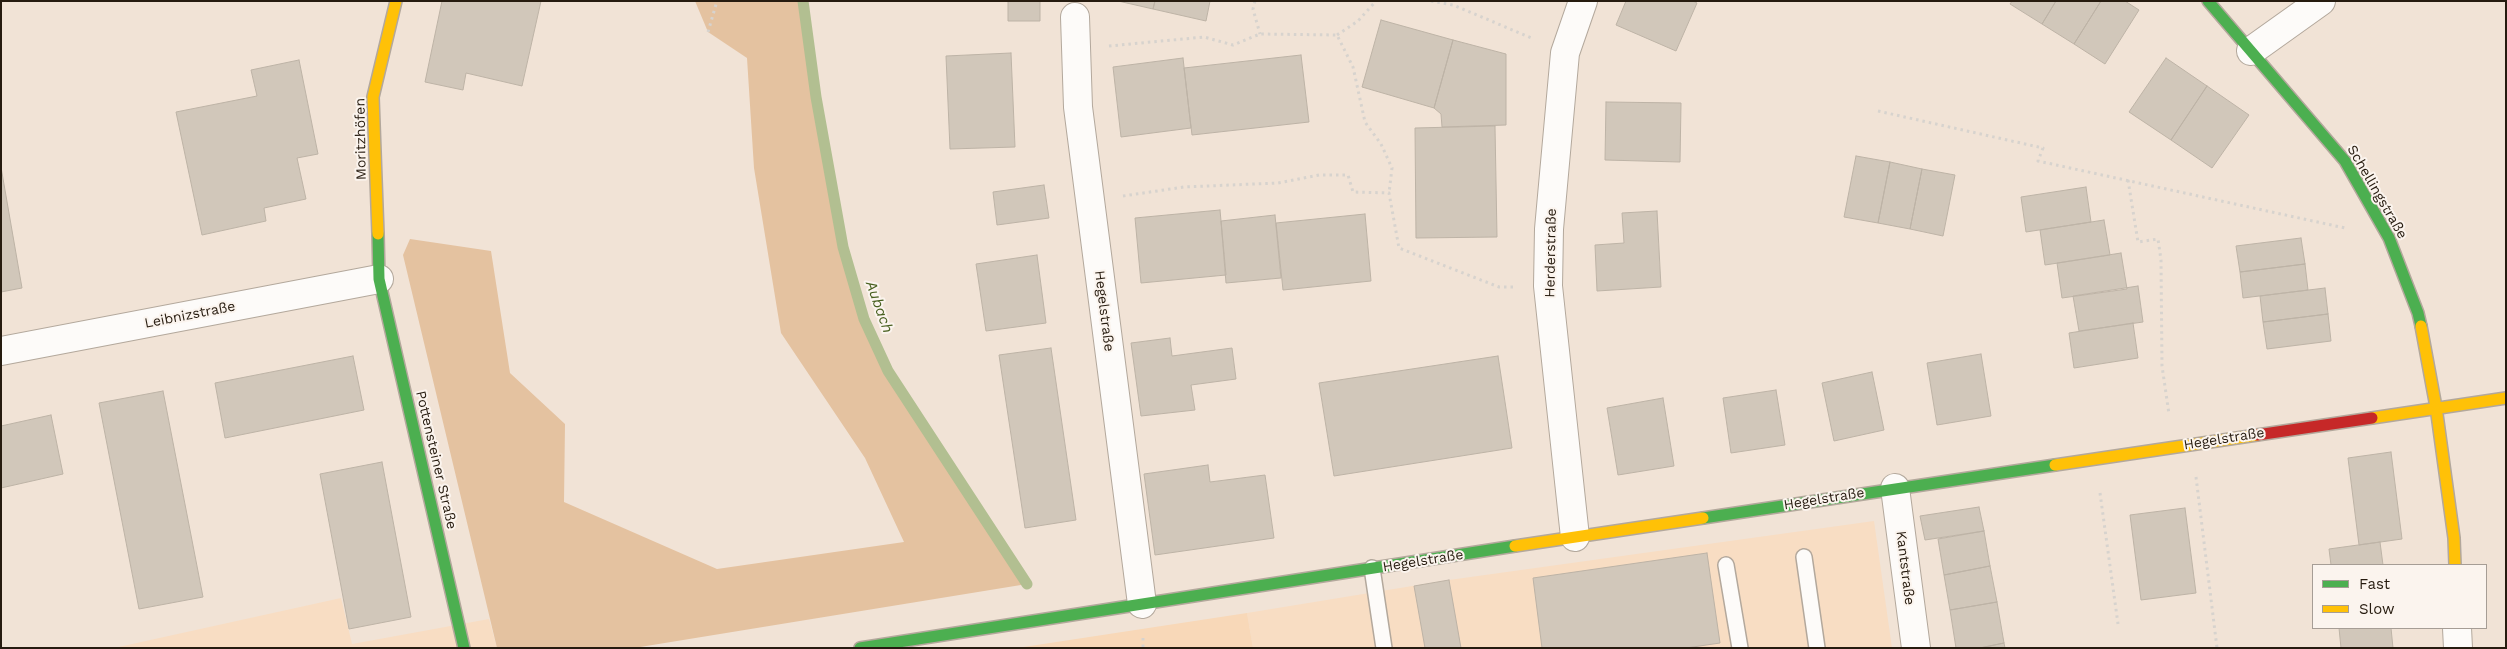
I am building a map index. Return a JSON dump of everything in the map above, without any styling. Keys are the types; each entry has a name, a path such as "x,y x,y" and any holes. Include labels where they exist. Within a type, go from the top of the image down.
{"street":[{"name":"Moritzhöfen","path":"379,279 374,98 396,1"},
{"name":"Herderstraße","path":"1575,537 1548,286 1549,229 1565,54 1583,1"},
{"name":"Schellingstraße","path":"2208,1 2345,161 2389,238 2418,313 2436,407 2454,538 2455,564"},
{"path":"2251,51 2321,1"},
{"name":"Hegelstraße","path":"1075,17 1078,107 1142,604"},
{"name":"Leibnizstraße","path":"1,351 379,279"},
{"name":"Pottensteiner Straße","path":"379,279 464,648"},
{"name":"Hegelstraße","path":"860,648 1895,488 2506,398"},
{"name":"Kantstraße","path":"1895,488 1916,648"},
{"path":"2457,629 2458,648"}],"lane":[{"path":"1804,557 1817,648"},
{"path":"1726,564 1740,648"},
{"path":"1372,568 1384,648"}],"path":[{"path":"708,32 717,1"},
{"path":"1255,1 1253,9 1260,34"},
{"path":"1076,48 1204,36 1233,45 1260,34 1337,35 1358,21 1376,1"},
{"path":"1432,1 1453,6 1490,20 1565,54"},
{"path":"1337,35 1353,67 1365,122 1381,144 1392,168 1389,193 1399,248 1499,287 1548,286"},
{"path":"1878,111 2043,148 2038,161 2389,238"},
{"path":"1090,202 1184,187 1278,183 1320,175 1348,175 1353,192 1389,193"},
{"path":"2128,180 2138,242 2158,239 2161,260 2162,366 2173,447"},
{"path":"2191,444 2217,648"},
{"path":"2095,459 2118,624"}],"shaded area":[{"path":"695,1 803,1 816,97 843,247 864,319 888,371 1027,584 634,648 497,648 403,255 410,239 491,251 510,373 565,424 564,502 717,569 904,542 865,458 781,333 754,168 747,58 708,32"},
{"path":"1874,521 1892,648 1253,648 1247,613 1449,580"},
{"path":"341,598 352,644 489,619 497,648 114,648"},
{"path":"1247,613 1253,648 1017,648"}],"building":[{"path":"442,1 541,1 522,86 466,73 463,90 425,82"},
{"path":"1008,1 1040,1 1040,21 1008,21"},
{"path":"1118,1 1155,1 1153,9"},
{"path":"1155,1 1210,1 1206,21 1153,9"},
{"path":"1626,1 1693,1 1697,3 1676,51 1616,25"},
{"path":"2012,1 2056,1 2042,24 2010,4"},
{"path":"2056,1 2101,1 2074,44 2042,24"},
{"path":"2101,1 2125,1 2139,10 2105,64 2074,44"},
{"path":"1381,20 1453,40 1434,108 1362,87"},
{"path":"1453,40 1506,54 1506,125 1442,127 1441,114 1434,108"},
{"path":"1011,53 1015,147 950,149 946,56"},
{"path":"1301,55 1309,122 1192,135 1184,68"},
{"path":"1183,58 1191,128 1121,137 1113,67"},
{"path":"2166,58 2207,86 2171,140 2129,112"},
{"path":"299,60 318,154 297,158 306,199 264,208 266,221 202,235 176,112 257,96 251,70"},
{"path":"2207,86 2249,115 2212,168 2171,140"},
{"path":"1606,102 1681,103 1680,162 1605,160"},
{"path":"1495,126 1497,237 1416,238 1415,128"},
{"path":"1856,156 1890,162 1878,223 1844,217"},
{"path":"1890,162 1922,169 1910,229 1878,223"},
{"path":"1,167 22,288 1,292"},
{"path":"1922,169 1955,175 1943,236 1910,229"},
{"path":"1044,185 1049,218 997,225 993,192"},
{"path":"2086,187 2091,222 2026,232 2021,197"},
{"path":"1220,210 1226,275 1141,283 1135,218"},
{"path":"1657,211 1661,287 1597,291 1595,245 1624,243 1622,213"},
{"path":"1365,214 1371,281 1283,290 1276,223"},
{"path":"1275,215 1281,278 1226,283 1221,221"},
{"path":"2104,220 2110,255 2045,265 2040,230"},
{"path":"2301,238 2305,264 2240,272 2236,246"},
{"path":"2121,253 2127,289 2062,298 2057,263"},
{"path":"1037,255 1046,323 986,331 976,264"},
{"path":"2305,264 2308,290 2243,298 2240,272"},
{"path":"2138,286 2143,322 2079,331 2073,296"},
{"path":"2325,288 2328,314 2263,322 2260,296"},
{"path":"2328,314 2331,341 2267,349 2263,322"},
{"path":"2133,323 2138,358 2074,368 2069,333"},
{"path":"1170,338 1172,356 1232,348 1236,379 1191,385 1195,410 1141,416 1131,343"},
{"path":"1051,348 1076,520 1025,528 999,355"},
{"path":"1981,354 1991,416 1937,425 1927,363"},
{"path":"353,356 364,410 225,438 215,383"},
{"path":"1498,356 1512,448 1334,476 1319,383"},
{"path":"1872,372 1884,430 1834,441 1822,383"},
{"path":"1776,390 1785,445 1731,453 1723,398"},
{"path":"163,391 203,597 139,609 99,403"},
{"path":"1663,398 1674,466 1618,475 1607,408"},
{"path":"51,415 63,474 1,488 1,426"},
{"path":"2391,452 2402,539 2359,545 2348,458"},
{"path":"382,462 411,617 349,629 320,474"},
{"path":"1208,465 1210,482 1265,475 1274,538 1155,555 1144,474"},
{"path":"1979,507 1984,531 1925,540 1920,516"},
{"path":"2185,508 2196,593 2141,600 2130,515"},
{"path":"1984,531 1990,566 1944,575 1938,539"},
{"path":"2380,542 2383,564 2331,564 2329,549"},
{"path":"1707,553 1720,643 1686,648 1542,648 1533,578"},
{"path":"1990,566 1997,602 1950,610 1944,575"},
{"path":"1449,580 1461,648 1425,648 1414,586"},
{"path":"1997,602 2004,643 1980,648 1956,648 1950,610"},
{"path":"2339,629 2391,629 2393,648 2341,648"},
{"path":"2004,643 2005,648 1980,648"}],"waterway":[{"name":"Aubach","path":"803,1 816,97 843,247 864,319 888,371 1027,584"}],"traffic: fast":[{"path":"2208,1 2345,161 2389,238 2418,313 2421,326"},
{"path":"378,234 379,279 464,648"},
{"path":"1703,518 2055,465"},
{"path":"860,648 1515,546"}],"traffic: slow":[{"path":"378,234 373,97 396,1"},
{"path":"2421,326 2436,407 2454,538 2455,564"},
{"path":"2372,418 2506,398"},
{"path":"2055,465 2257,435"},
{"path":"1515,546 1703,518"}],"traffic: jam":[{"path":"2257,435 2372,418"}]}
